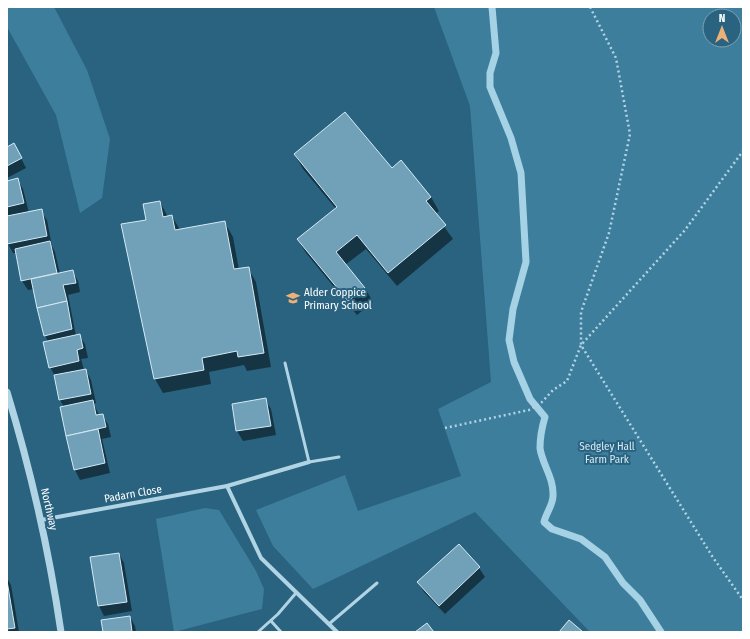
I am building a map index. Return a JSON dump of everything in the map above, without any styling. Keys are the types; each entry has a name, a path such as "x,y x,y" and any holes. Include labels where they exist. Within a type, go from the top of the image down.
{"street":[{"name":"Northway","path":"7,392 21,438 42,520 61,632"},
{"name":"Padarn Close","path":"42,520 227,486 309,462"},
{"path":"227,486 261,558 337,632"}],"lane":[{"path":"285,363 309,462 339,457"},
{"path":"329,624 377,583"},
{"path":"258,632 271,621 296,593"},
{"path":"271,621 281,632"}],"path":[{"path":"445,428 529,410 542,402 553,390 568,381 581,345 581,312 609,233 630,134 616,58 590,7"},
{"path":"581,345 685,230 743,150"},
{"path":"581,345 712,556 743,600"}],"green space":[{"path":"7,7 54,7 87,70 110,139 102,198 80,213 56,115 7,27"},
{"name":"Sedgley Hall Farm Park","path":"434,7 743,7 743,632 590,632 475,512 313,589 273,546 256,510 345,475 358,511 461,476 438,409 491,382 470,106"},
{"path":"205,508 219,510 256,571 264,589 262,609 174,632 156,519"}],"building":[{"path":"345,112 392,168 401,160 431,197 426,201 446,225 388,273 357,235 336,252 365,288 348,301 297,239 337,207 294,154"},
{"path":"14,143 22,158 7,166 7,147"},
{"path":"18,178 24,203 7,207 7,181"},
{"path":"160,201 163,217 172,215 175,230 225,221 234,269 249,267 264,353 238,357 237,351 202,358 204,370 154,379 121,224 146,220 143,204"},
{"path":"42,209 47,236 7,244 7,216"},
{"path":"50,241 57,273 21,281 15,249"},
{"path":"73,270 76,283 63,285 67,301 37,308 31,279"},
{"path":"67,301 72,329 44,336 37,308"},
{"path":"80,334 83,348 77,350 79,361 49,368 43,342"},
{"path":"86,369 91,394 59,400 54,375"},
{"path":"266,398 271,426 236,431 232,404"},
{"path":"93,400 96,415 103,414 106,427 66,436 60,407"},
{"path":"98,429 105,463 74,470 66,436"},
{"path":"459,544 480,567 439,606 417,582"},
{"path":"119,553 127,602 98,606 90,557"},
{"path":"7,581 15,628 7,629"},
{"path":"130,616 132,632 103,632 101,620"},
{"path":"569,620 583,632 559,632"},
{"path":"427,623 434,632 415,632"}],"waterway":[{"path":"492,7 496,53 490,73 490,87 511,138 521,173 526,262 513,309 509,340 514,362 530,399 545,417 541,432 540,448 552,483 553,496 552,503 544,522 552,529 581,539 605,557 623,583 640,600 661,632"}],"place":[{"name":"Alder Coppice Primary School","path":"293,298"}]}
